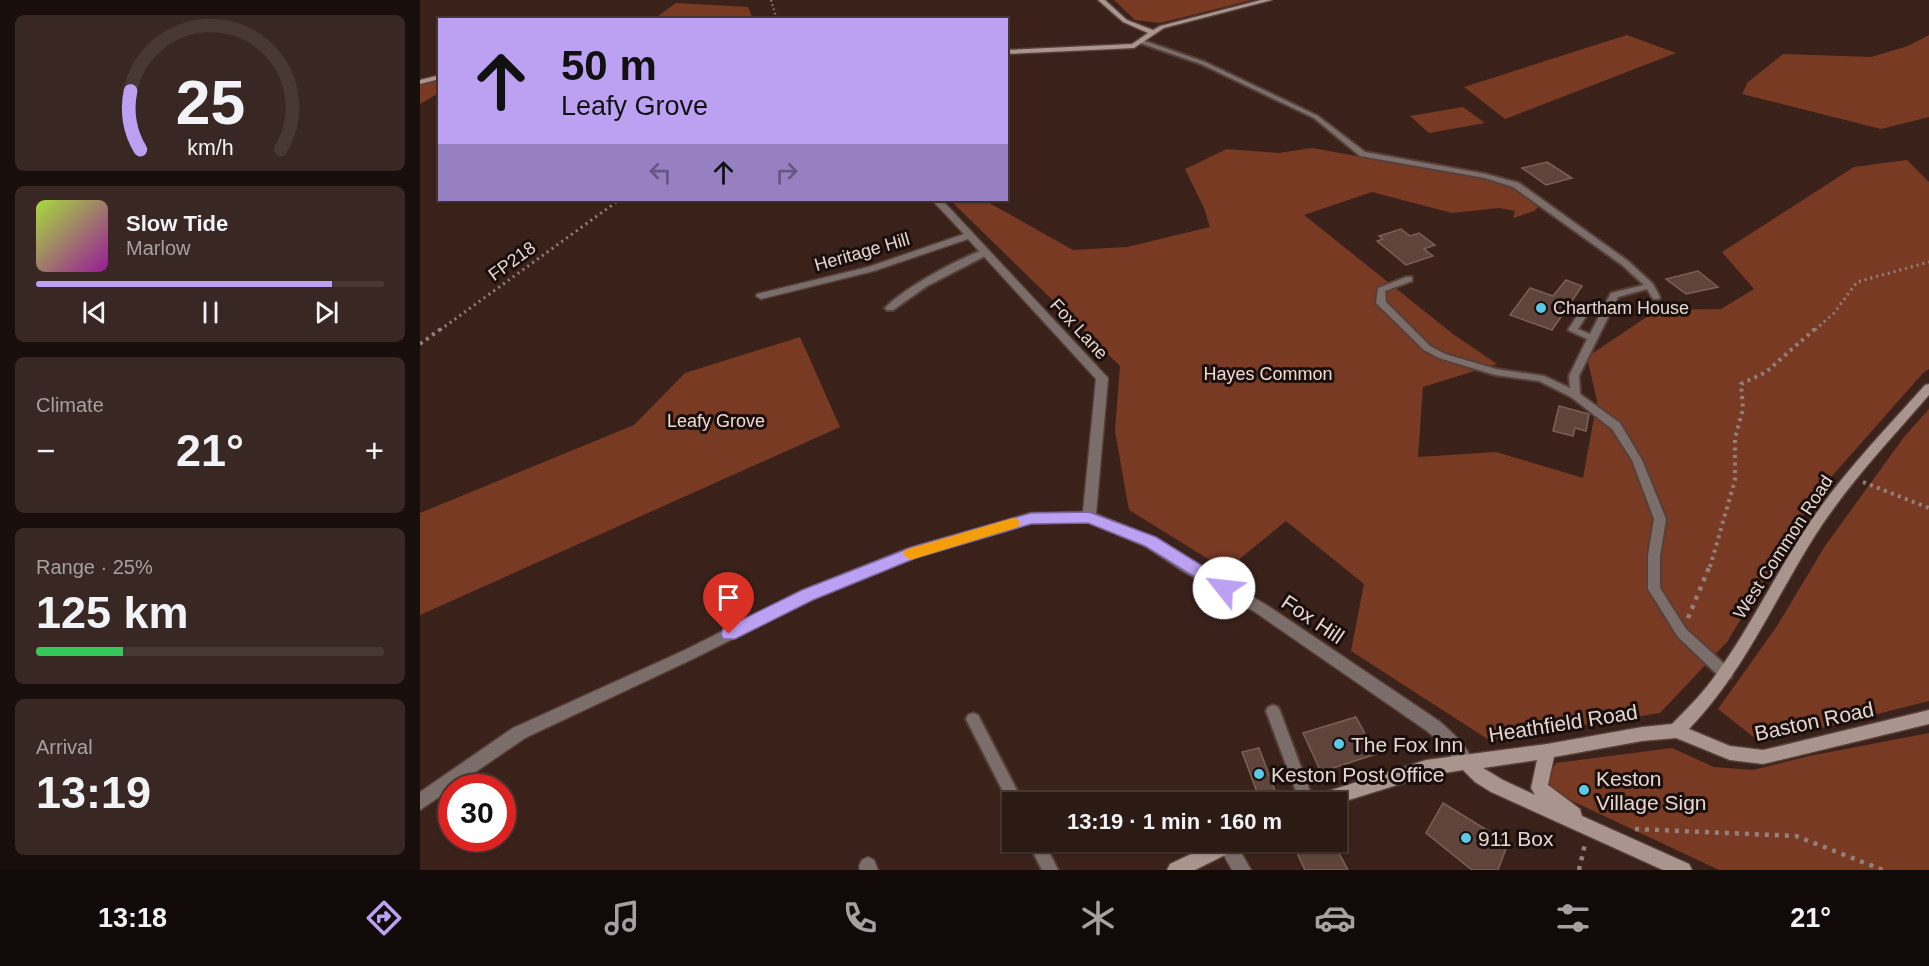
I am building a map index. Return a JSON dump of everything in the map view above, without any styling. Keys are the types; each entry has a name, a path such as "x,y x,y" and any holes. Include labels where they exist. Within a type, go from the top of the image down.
{"street":[{"path":"1101,0 1125,21 1153,33"},
{"path":"1008,52 1115,49 1142,42 1162,27 1269,0"},
{"path":"420,82 438,77"},
{"name":"Fox Lane","path":"938,201 1102,378 1089,517"},
{"name":"Heritage Hill","path":"761,296 871,269 970,235"},
{"name":"West Common Road","path":"1676,731 1695,714 1726,674 1831,502 1929,388"},
{"path":"420,802 519,733 690,654 807,595 912,553 1031,518 1089,517"},
{"name":"Fox Hill","path":"1089,517 1150,542 1189,568 1260,608 1433,726 1449,740 1465,761"},
{"name":"Baston Road","path":"1676,731 1730,753 1763,756 1929,717"},
{"name":"Heathfield Road","path":"1347,793 1404,774 1465,761 1547,751 1642,734 1676,731"},
{"path":"1547,751 1539,788 1589,827"},
{"path":"1465,761 1488,782 1683,870"},
{"path":"1176,870 1212,852"},
{"path":"1234,852 1242,870"}],"lane":[{"path":"1142,42 1203,63 1296,107 1330,125 1363,154 1486,176 1516,185 1625,263 1650,286 1656,297"},
{"path":"890,308 906,294 927,281 986,252"},
{"path":"1409,279 1381,291 1381,303 1427,348 1459,362 1495,372 1541,378 1575,395 1616,426 1637,460 1660,519 1654,556 1654,589 1682,633 1726,674"},
{"path":"1575,395 1574,376 1612,305 1614,295 1650,286"},
{"path":"1587,307 1574,330 1593,338"},
{"path":"1273,711 1303,792"},
{"path":"973,719 1011,792"},
{"path":"1041,852 1050,870"}],"path":[{"path":"771,0 776,18"},
{"name":"FP218","path":"420,344 618,201"},
{"path":"1682,633 1706,579 1735,480 1735,438 1743,409 1742,384 1766,372 1834,313 1857,282 1929,262"},
{"path":"1853,476 1878,489 1929,508"},
{"path":"1579,870 1589,827"},
{"path":"1623,828 1796,836 1883,870"}],"green space":[{"path":"1114,0 1252,0 1160,23 1135,20"},
{"path":"676,3 748,7 753,18 655,18"},
{"path":"1627,35 1676,53 1505,119 1464,87"},
{"path":"1929,35 1929,117 1881,129 1742,94 1748,82 1783,54 1871,57 1908,46"},
{"path":"438,79 438,94 420,104 420,85"},
{"path":"1463,107 1485,123 1429,133 1410,116"},
{"name":"Hayes Common","path":"1312,148 1496,181 1520,191 1539,206 1534,211 1513,218 1515,211 1499,208 1452,213 1372,192 1304,215 1453,334 1497,364 1423,387 1418,457 1496,452 1583,478 1597,401 1587,357 1657,310 1721,309 1754,289 1722,252 1854,167 1907,160 1929,182 1929,369 1817,493 1727,642 1660,713 1489,740 1351,651 1364,584 1286,521 1226,570 1129,510 1115,431 1120,366 951,201 986,201 1073,250 1127,247 1210,227 1204,208 1185,169 1227,149 1279,153"},
{"name":"Leafy Grove","path":"800,337 840,427 420,615 420,513 634,425 685,373"},
{"path":"1929,409 1929,701 1790,736 1756,739 1718,709 1777,626 1825,546 1904,437"},
{"path":"1929,733 1929,870 1719,870 1553,792 1547,778 1556,763 1672,748 1714,767 1753,770 1809,756"}],"building":[{"path":"1547,162 1572,178 1546,185 1522,168"},
{"path":"1401,229 1410,236 1419,233 1435,245 1424,249 1433,256 1406,265 1377,241 1383,239 1379,236"},
{"path":"1698,271 1718,287 1686,294 1666,279"},
{"name":"Chartham House","path":"1566,280 1582,286 1552,330 1510,315 1530,288 1553,296"},
{"path":"1559,406 1589,414 1586,431 1575,428 1573,436 1553,431"},
{"name":"The Fox Inn","path":"1356,717 1376,754 1321,772 1303,733"},
{"name":"Keston Post Office","path":"1259,748 1276,792 1257,792 1242,752"},
{"name":"911 Box","path":"1443,803 1508,843 1498,870 1472,870 1426,833"},
{"path":"1296,852 1338,852 1348,870 1305,870"}],"slow traffic":[{"path":"910,554 1013,523"}],"place":[{"name":"Chartham House","path":"1541,308"},
{"name":"The Fox Inn","path":"1339,744"},
{"name":"Keston Post Office","path":"1259,774"},
{"name":"Keston Village Sign","path":"1584,790"},
{"name":"911 Box","path":"1466,838"}],"route":[{"path":"729,634 807,595 912,553 1031,518 1089,517 1150,542 1224,588"}]}
